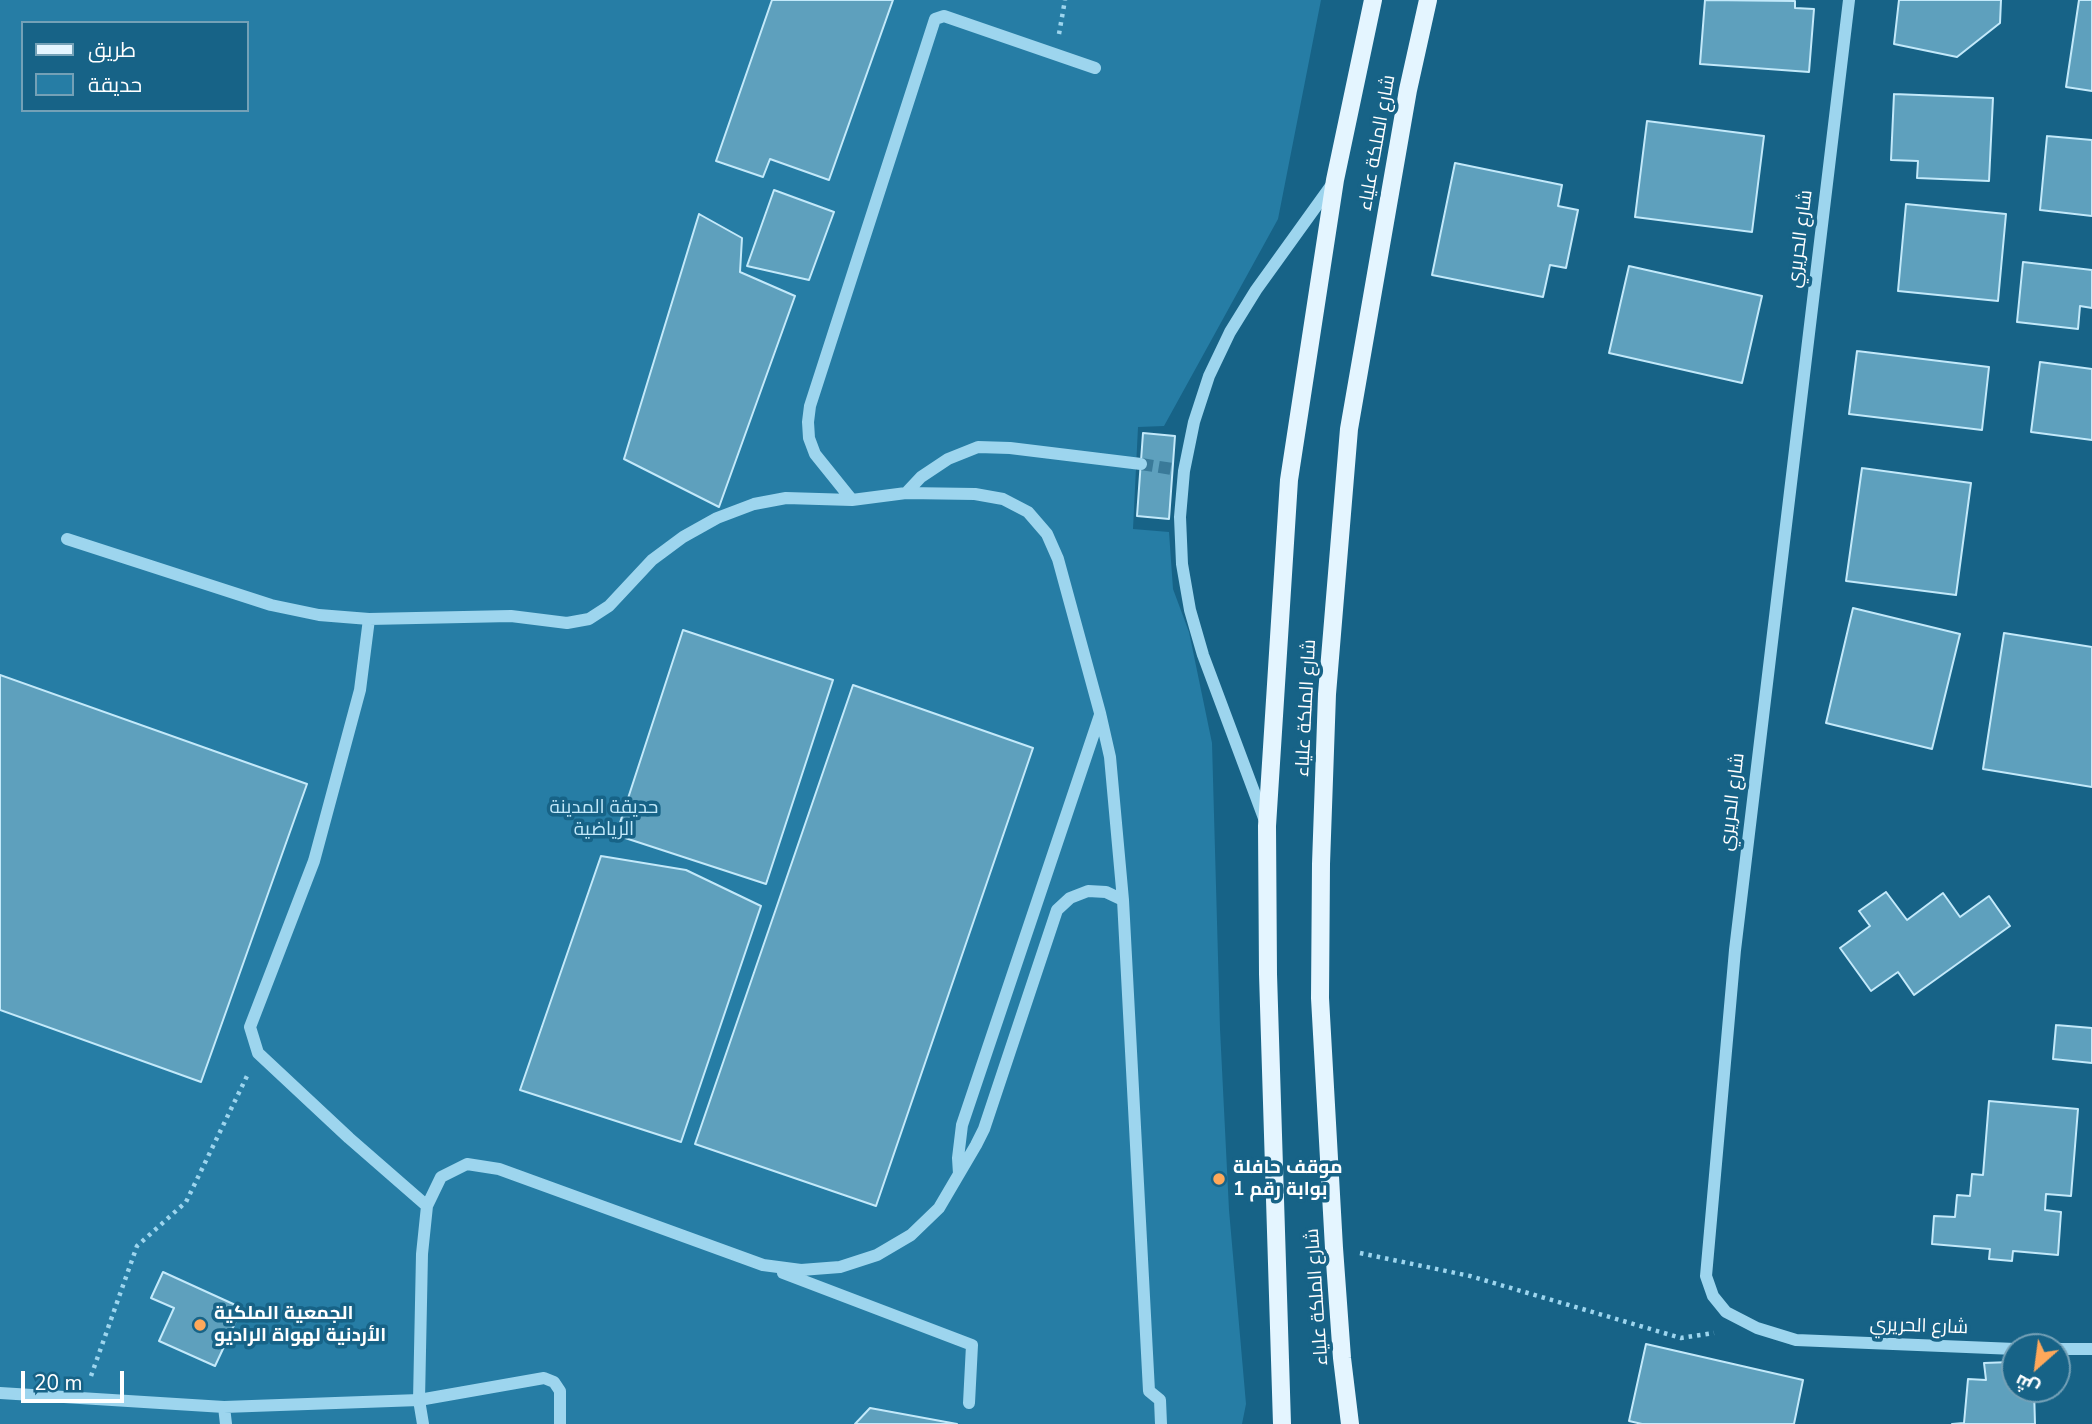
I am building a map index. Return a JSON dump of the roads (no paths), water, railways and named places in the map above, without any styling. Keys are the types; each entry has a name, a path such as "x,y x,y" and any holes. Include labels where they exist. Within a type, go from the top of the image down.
{"main road":[{"name":"شارع الملكة علياء","path":"1282,1424 1268,988 1266,826 1289,480 1335,180 1373,0"},
{"name":"شارع الملكة علياء","path":"1350,1424 1334,1248 1320,998 1327,694 1349,429 1408,90 1428,0"}],"street":[{"name":"شارع الحريري","path":"1849,0 1735,950 1706,1276 1713,1296 1726,1312 1757,1328 1796,1339 2001,1348"},
{"path":"852,500 814,454 809,438 810,406 935,19 944,16 1095,68"},
{"path":"1266,826 1189,610 1182,564 1178,470 1209,376 1230,332 1256,290 1335,180"},
{"path":"906,493 921,477 948,459 978,447 1010,448 1141,464"},
{"path":"67,539 271,606 369,619 511,616 566,623 589,618 609,606 652,560 683,537 717,518 754,504 786,498 852,500 906,493 975,494 1003,499 1028,512 1047,534 1058,559 1110,757 1122,900 1149,1391 1160,1400 1161,1424"},
{"path":"369,619 360,690 314,861 250,1027 258,1053 427,1206"},
{"path":"959,1174 962,1125 1100,713"},
{"path":"763,1265 802,1270 840,1267 877,1255 911,1235 939,1208 984,1129 1057,910 1070,898 1088,891 1106,892 1122,900"},
{"path":"423,1424 419,1400 422,1254 427,1206 441,1177 467,1164 499,1169 972,1345 970,1403"},
{"path":"2071,1349 2092,1349"},
{"path":"0,1393 224,1406 419,1400 544,1378 554,1382 560,1391 560,1424"},
{"path":"224,1406 226,1424"}],"tunnel":[{"path":"1141,464 1172,469"}],"place":[{"name":"موقف حافلة بوابة رقم 1","path":"1219,1179"},
{"name":"الجمعية الملكية الأردنية لهواة الراديو","path":"200,1325"}],"park label":[{"name":"حديقة المدينة الرياضية","path":"604,819"}]}
